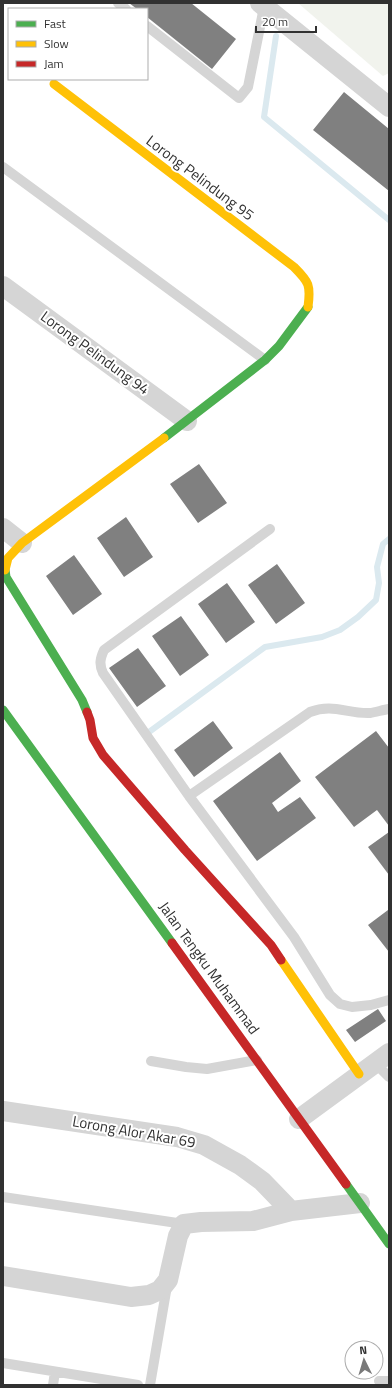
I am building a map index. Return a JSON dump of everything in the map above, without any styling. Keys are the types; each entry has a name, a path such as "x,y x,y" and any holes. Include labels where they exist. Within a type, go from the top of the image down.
{"street":[{"path":"262,5 386,99"},
{"name":"Lorong Pelindung 95","path":"54,84 294,267 307,280 309,292 308,307 279,346 265,360"},
{"name":"Lorong Pelindung 94","path":"3,286 187,421"},
{"path":"265,360 187,421 22,543 7,558 5,567 6,577 82,700 90,720 94,738 103,754 185,850 271,945 360,1074"},
{"path":"3,528 22,543"},
{"name":"Jalan Tengku Muhammad","path":"3,710 93,832 389,1244"},
{"path":"299,1119 382,1058"},
{"name":"Lorong Alor Akar 69","path":"3,1111 176,1137 204,1145 240,1165 262,1181 290,1211"},
{"path":"3,1276 131,1297 148,1295 160,1290 168,1280 178,1236 184,1224 201,1222 253,1221 290,1211 360,1203"}],"lane":[{"path":"148,27 239,98 248,87 262,5"},
{"path":"3,167 265,360"},
{"path":"270,529 104,650 100,657 100,665 103,673 189,796 294,937 330,995 340,1004 352,1007 366,1006 389,1000"},
{"path":"189,796 310,712 320,708 370,712 389,709"},
{"path":"382,1058 389,1077"},
{"path":"151,1061 207,1069 257,1060"},
{"path":"3,1197 184,1224"},
{"path":"150,1385 168,1280"},
{"path":"3,1363 138,1385"},
{"path":"53,1385 55,1372"}],"shaded area":[{"path":"298,3 389,3 389,73 383,76"}],"building":[{"path":"129,3 191,3 236,39 212,69 148,18 148,8 136,8"},
{"path":"344,92 389,129 389,191 313,130"},
{"path":"199,464 227,503 198,523 170,484"},
{"path":"126,517 153,557 124,577 97,538"},
{"path":"74,555 102,594 73,615 46,576"},
{"path":"277,564 305,603 276,624 248,585"},
{"path":"227,583 255,622 226,643 198,604"},
{"path":"181,616 209,655 180,676 152,636"},
{"path":"138,648 166,686 137,707 109,668"},
{"path":"213,721 233,748 194,777 174,750"},
{"path":"376,731 389,748 389,826 377,810 354,827 315,777"},
{"path":"280,752 301,781 272,803 278,812 300,797 316,818 257,861 213,801"},
{"path":"389,832 389,875 368,847"},
{"path":"388,910 389,911 389,952 368,925"},
{"path":"378,1009 386,1021 355,1042 346,1030"}],"waterway":[{"path":"276,36 264,117 389,220"},
{"path":"149,732 265,647 322,637 340,630 358,617 376,600 379,583 377,567 383,544 389,539"}],"traffic: fast":[{"path":"164,438 265,360 279,346 308,307"},
{"path":"5,570 6,577 82,700 87,712"},
{"path":"3,710 172,943"},
{"path":"346,1184 389,1244"}],"traffic: slow":[{"path":"54,84 294,267 303,276 308,284 308,307"},
{"path":"5,570 8,558 22,543 164,438"},
{"path":"281,960 359,1074"}],"traffic: jam":[{"path":"87,712 93,738 103,755 185,850 271,945 281,960"},
{"path":"172,943 346,1184"}]}
